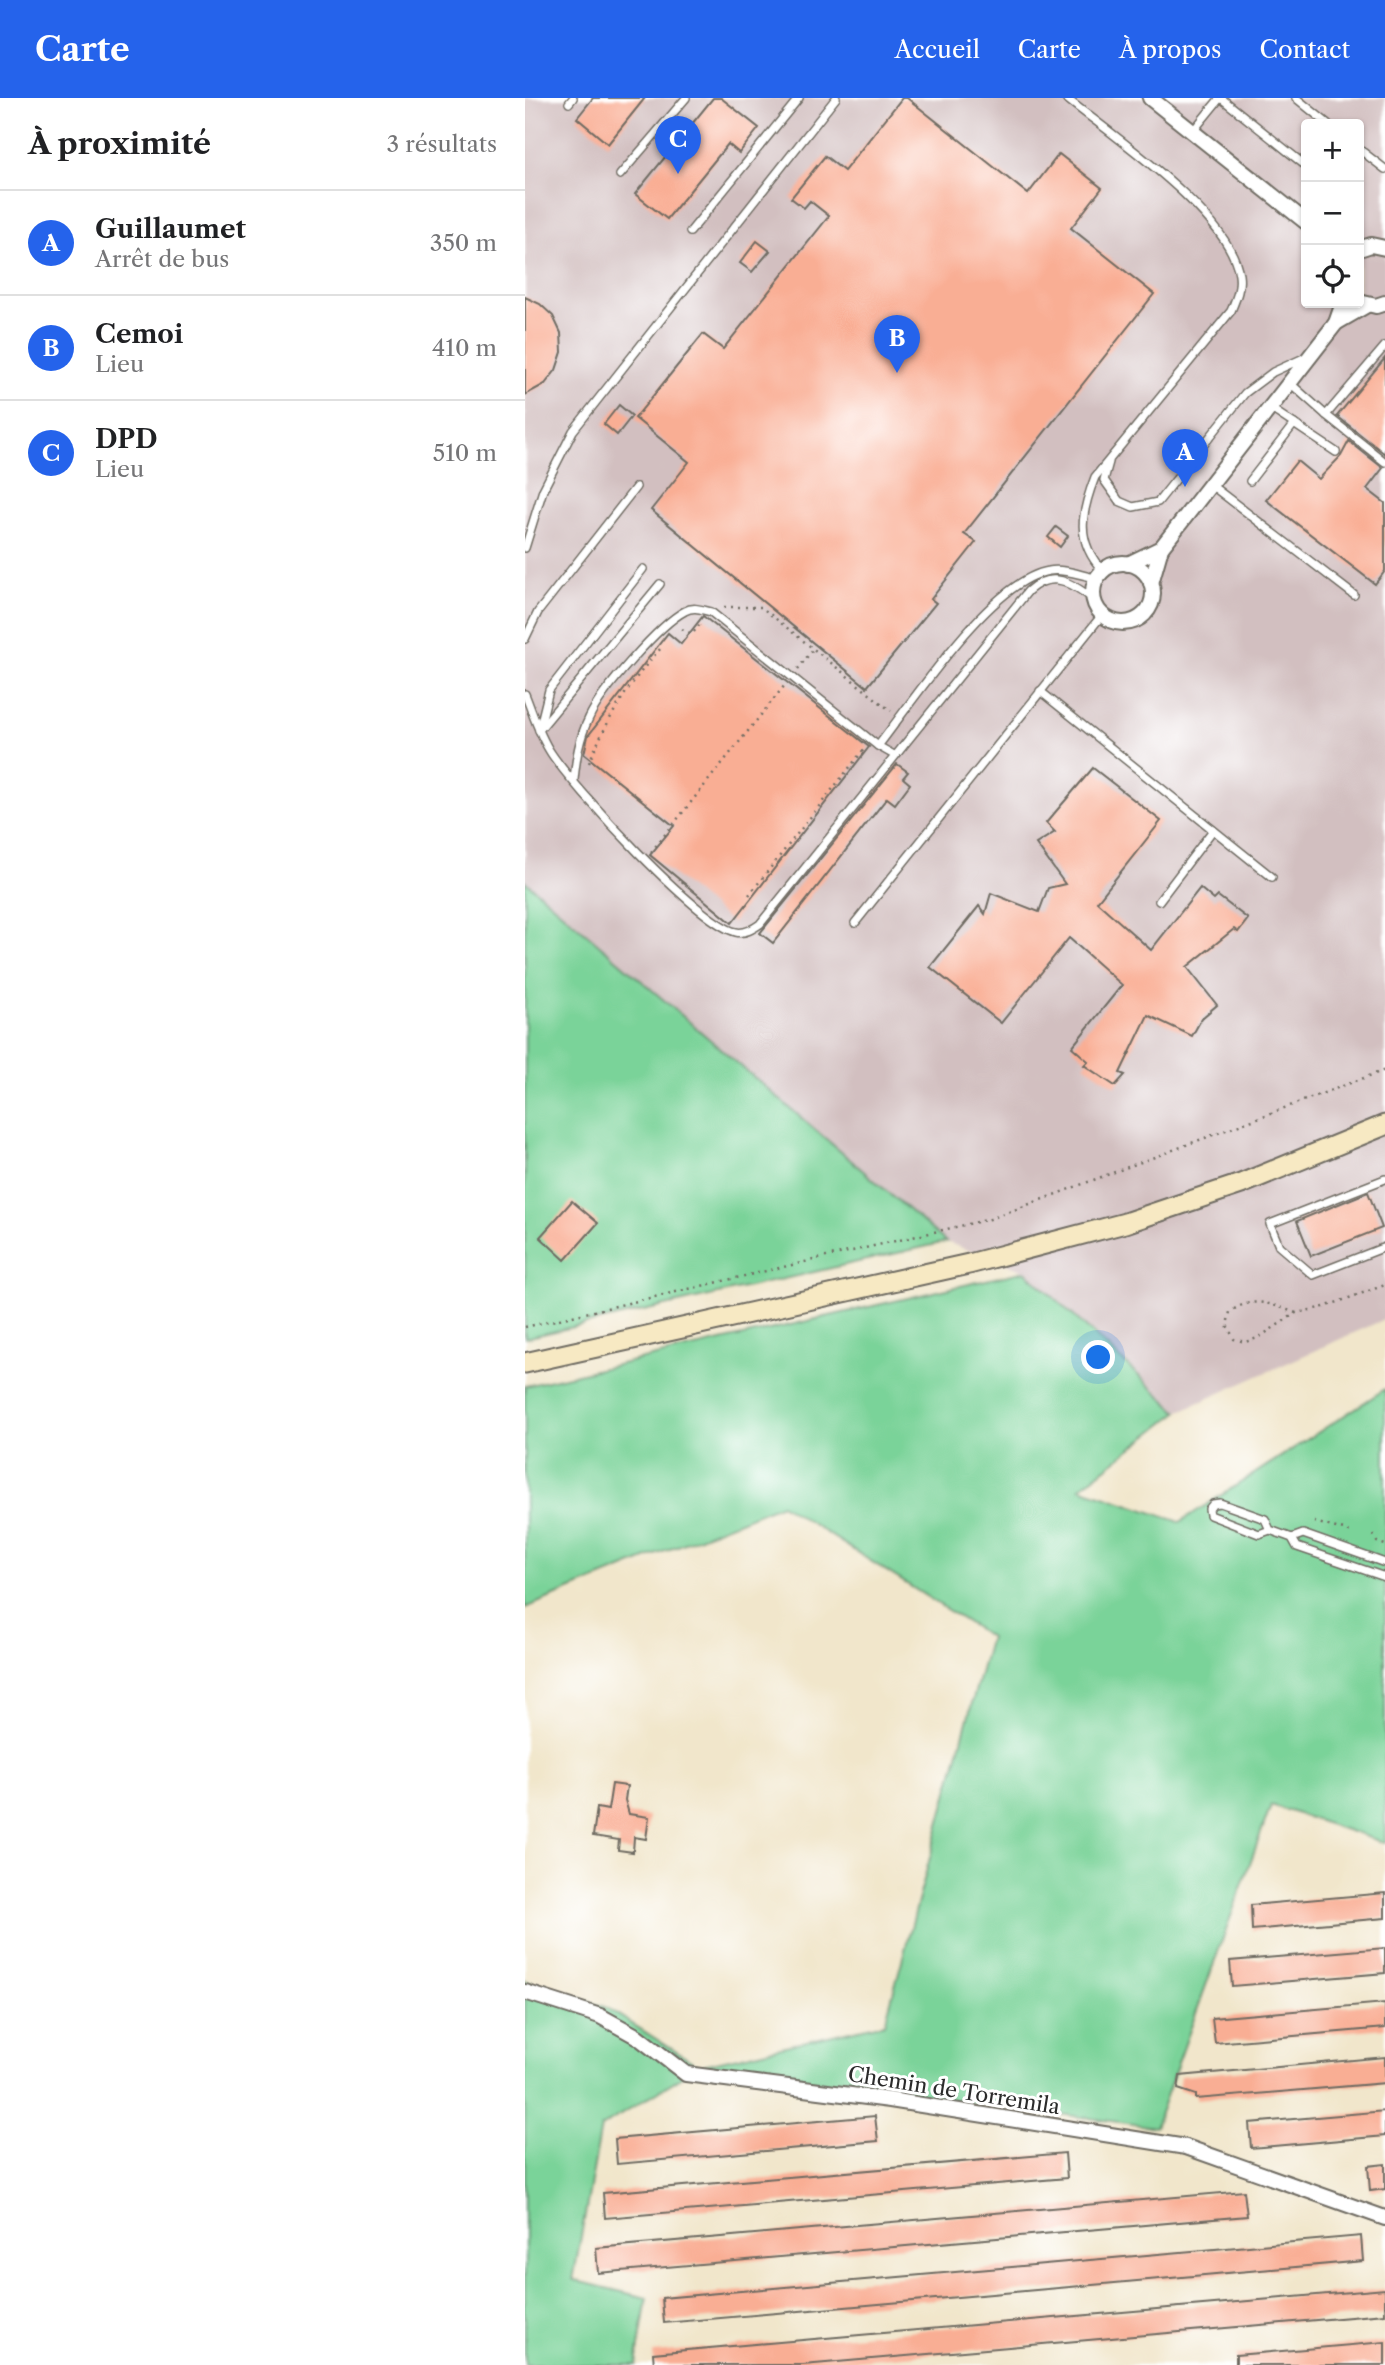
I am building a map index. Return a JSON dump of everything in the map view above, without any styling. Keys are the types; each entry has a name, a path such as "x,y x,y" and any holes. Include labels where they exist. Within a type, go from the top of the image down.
{"main road":[{"path":"525,1363 969,1264 1138,1219 1241,1184 1385,1125"}],"street":[{"path":"1150,98 1301,218"},
{"path":"1364,247 1383,245"},
{"path":"1364,303 1385,303"},
{"path":"1336,323 1341,308"},
{"path":"1151,583 1143,570 1128,564 1119,564 1100,575 1093,599 1102,615 1118,623 1126,623 1143,616 1152,601 1151,583 1161,548 1336,323 1356,308"},
{"path":"1128,564 1161,548"},
{"name":"Chemin de Torremila","path":"525,1992 600,2016 638,2037 687,2074 890,2100 1186,2147 1385,2218"}],"lane":[{"path":"620,175 686,98"},
{"path":"689,232 799,98"},
{"path":"525,548 543,490 573,432 836,98"},
{"path":"1066,98 1175,186 1207,216 1235,258 1240,288 1231,311 1095,477 1086,499 1081,529 1100,575"},
{"path":"1192,132 1212,102 1221,98 1301,162"},
{"path":"1296,98 1322,119"},
{"path":"1364,153 1385,169"},
{"path":"1326,415 1385,346"},
{"path":"1109,459 1104,480 1119,501 1133,507 1158,502 1245,393 1273,372 1313,354"},
{"path":"1290,383 1385,462"},
{"path":"1270,408 1336,452"},
{"path":"1250,481 1294,424"},
{"path":"1210,484 1354,596"},
{"path":"525,639 538,612 636,487"},
{"path":"539,730 549,690 643,569"},
{"path":"875,743 982,613 1011,591 1048,571 1100,575"},
{"path":"525,694 552,754 645,860 709,916 729,929 748,932 760,924 894,755 1036,584 1059,579 1072,583 1093,599"},
{"path":"539,730 660,584"},
{"path":"574,780 577,757 589,715 646,644 666,626 694,608 711,612 875,743 894,755"},
{"path":"855,923 1102,615"},
{"path":"1040,691 1272,877"},
{"path":"1159,901 1213,830"},
{"path":"1385,1179 1270,1224 1279,1246 1313,1275 1385,1247"},
{"path":"1270,1530 1265,1519 1220,1503 1213,1504 1209,1509 1210,1515 1259,1534 1270,1530 1292,1538 1303,1534 1385,1563"},
{"path":"1292,1538 1297,1547 1385,1577"}],"path":[{"path":"675,633 684,628 692,634 717,608 761,607 894,713"},
{"path":"588,766 603,727 623,694 666,643"},
{"path":"645,860 813,649"},
{"path":"749,895 875,743"},
{"path":"525,1327 990,1219 1385,1070"},
{"path":"1296,1313 1261,1301 1242,1303 1230,1312 1227,1325 1234,1339 1245,1342 1258,1338 1296,1313 1324,1307 1385,1285"},
{"path":"1314,1522 1351,1532"},
{"path":"1373,1535 1377,1542 1385,1545"}],"shaded area":[{"path":"525,98 1385,98 1385,1319 1178,1412 1025,1271 946,1242 525,881"}],"green space":[{"path":"525,881 946,1242 525,1338"},
{"path":"1025,1271 1178,1412 1080,1488 1180,1522 1385,1389 1385,1843 1271,1805 1155,2127 699,2066 885,2023 990,1637 781,1504 525,1608 525,1386"},
{"path":"525,1981 607,2008 699,2066 601,2127 573,2280 647,2298 636,2365 525,2365"}],"building":[{"path":"593,98 645,98 608,144 577,118"},
{"path":"713,98 721,98 759,128 739,153 728,144 667,219 635,194"},
{"path":"902,98 907,98 1028,194 1059,154 1102,188 1071,228 1154,294 964,534 976,542 931,599 936,603 867,687 651,510 689,462 635,418 703,334 723,349 829,216 810,201 804,208 791,198 825,156 844,171"},
{"path":"757,241 770,251 752,272 740,263"},
{"path":"525,297 540,304 553,316 561,333 562,352 556,370 545,384 525,395"},
{"path":"1385,358 1385,454 1337,416"},
{"path":"619,405 632,416 617,435 604,424"},
{"path":"1349,441 1383,468 1367,489 1385,503 1385,571 1375,584 1266,500 1297,461 1319,479 1341,456"},
{"path":"1056,527 1068,536 1060,547 1048,537"},
{"path":"703,616 869,747 732,923 650,855 674,826 584,754 588,736 668,633 681,644"},
{"path":"897,764 908,772 903,778 910,784 895,804 887,798 773,943 760,933"},
{"path":"1093,768 1161,821 1097,902 1151,950 1200,888 1214,900 1218,896 1248,919 1238,932 1234,929 1187,967 1217,1005 1202,1018 1192,1036 1148,1015 1120,1073 1125,1075 1115,1086 1084,1065 1088,1061 1072,1047 1122,985 1069,938 1001,1023 930,967 979,906 985,914 991,893 1039,912 1048,888 1065,884 1036,844 1055,832 1046,823"},
{"path":"1368,1192 1382,1228 1311,1256 1297,1221"},
{"path":"572,1201 598,1223 565,1260 540,1237"},
{"path":"612,1784 627,1786 625,1800 629,1814 649,1817 646,1839 634,1837 633,1852 618,1850 619,1840 593,1836 597,1808 608,1810"},
{"path":"1385,1893 1385,1918 1252,1930 1251,1905"},
{"path":"1385,1948 1385,1973 1232,1986 1230,1961"},
{"path":"1385,2003 1385,2028 1215,2043 1212,2018"},
{"path":"1385,2057 1385,2083 1196,2099 1196,2095 1178,2089 1180,2076"},
{"path":"1385,2111 1385,2136 1251,2148 1249,2123"},
{"path":"875,2116 878,2141 617,2164 615,2139"},
{"path":"1065,2153 1067,2178 605,2218 603,2193"},
{"path":"1385,2164 1385,2189 1370,2191 1368,2166"},
{"path":"1244,2191 1247,2216 598,2273 596,2248"},
{"path":"1361,2236 1363,2261 664,2323 662,2298"},
{"path":"1385,2289 1385,2314 803,2365 654,2365 653,2353"},
{"path":"1385,2342 1385,2365 1236,2365 1236,2355"}],"place":[{"name":"DPD","path":"678,174"},
{"name":"Cemoi","path":"897,373"},
{"name":"Guillaumet","path":"1185,487"}]}
